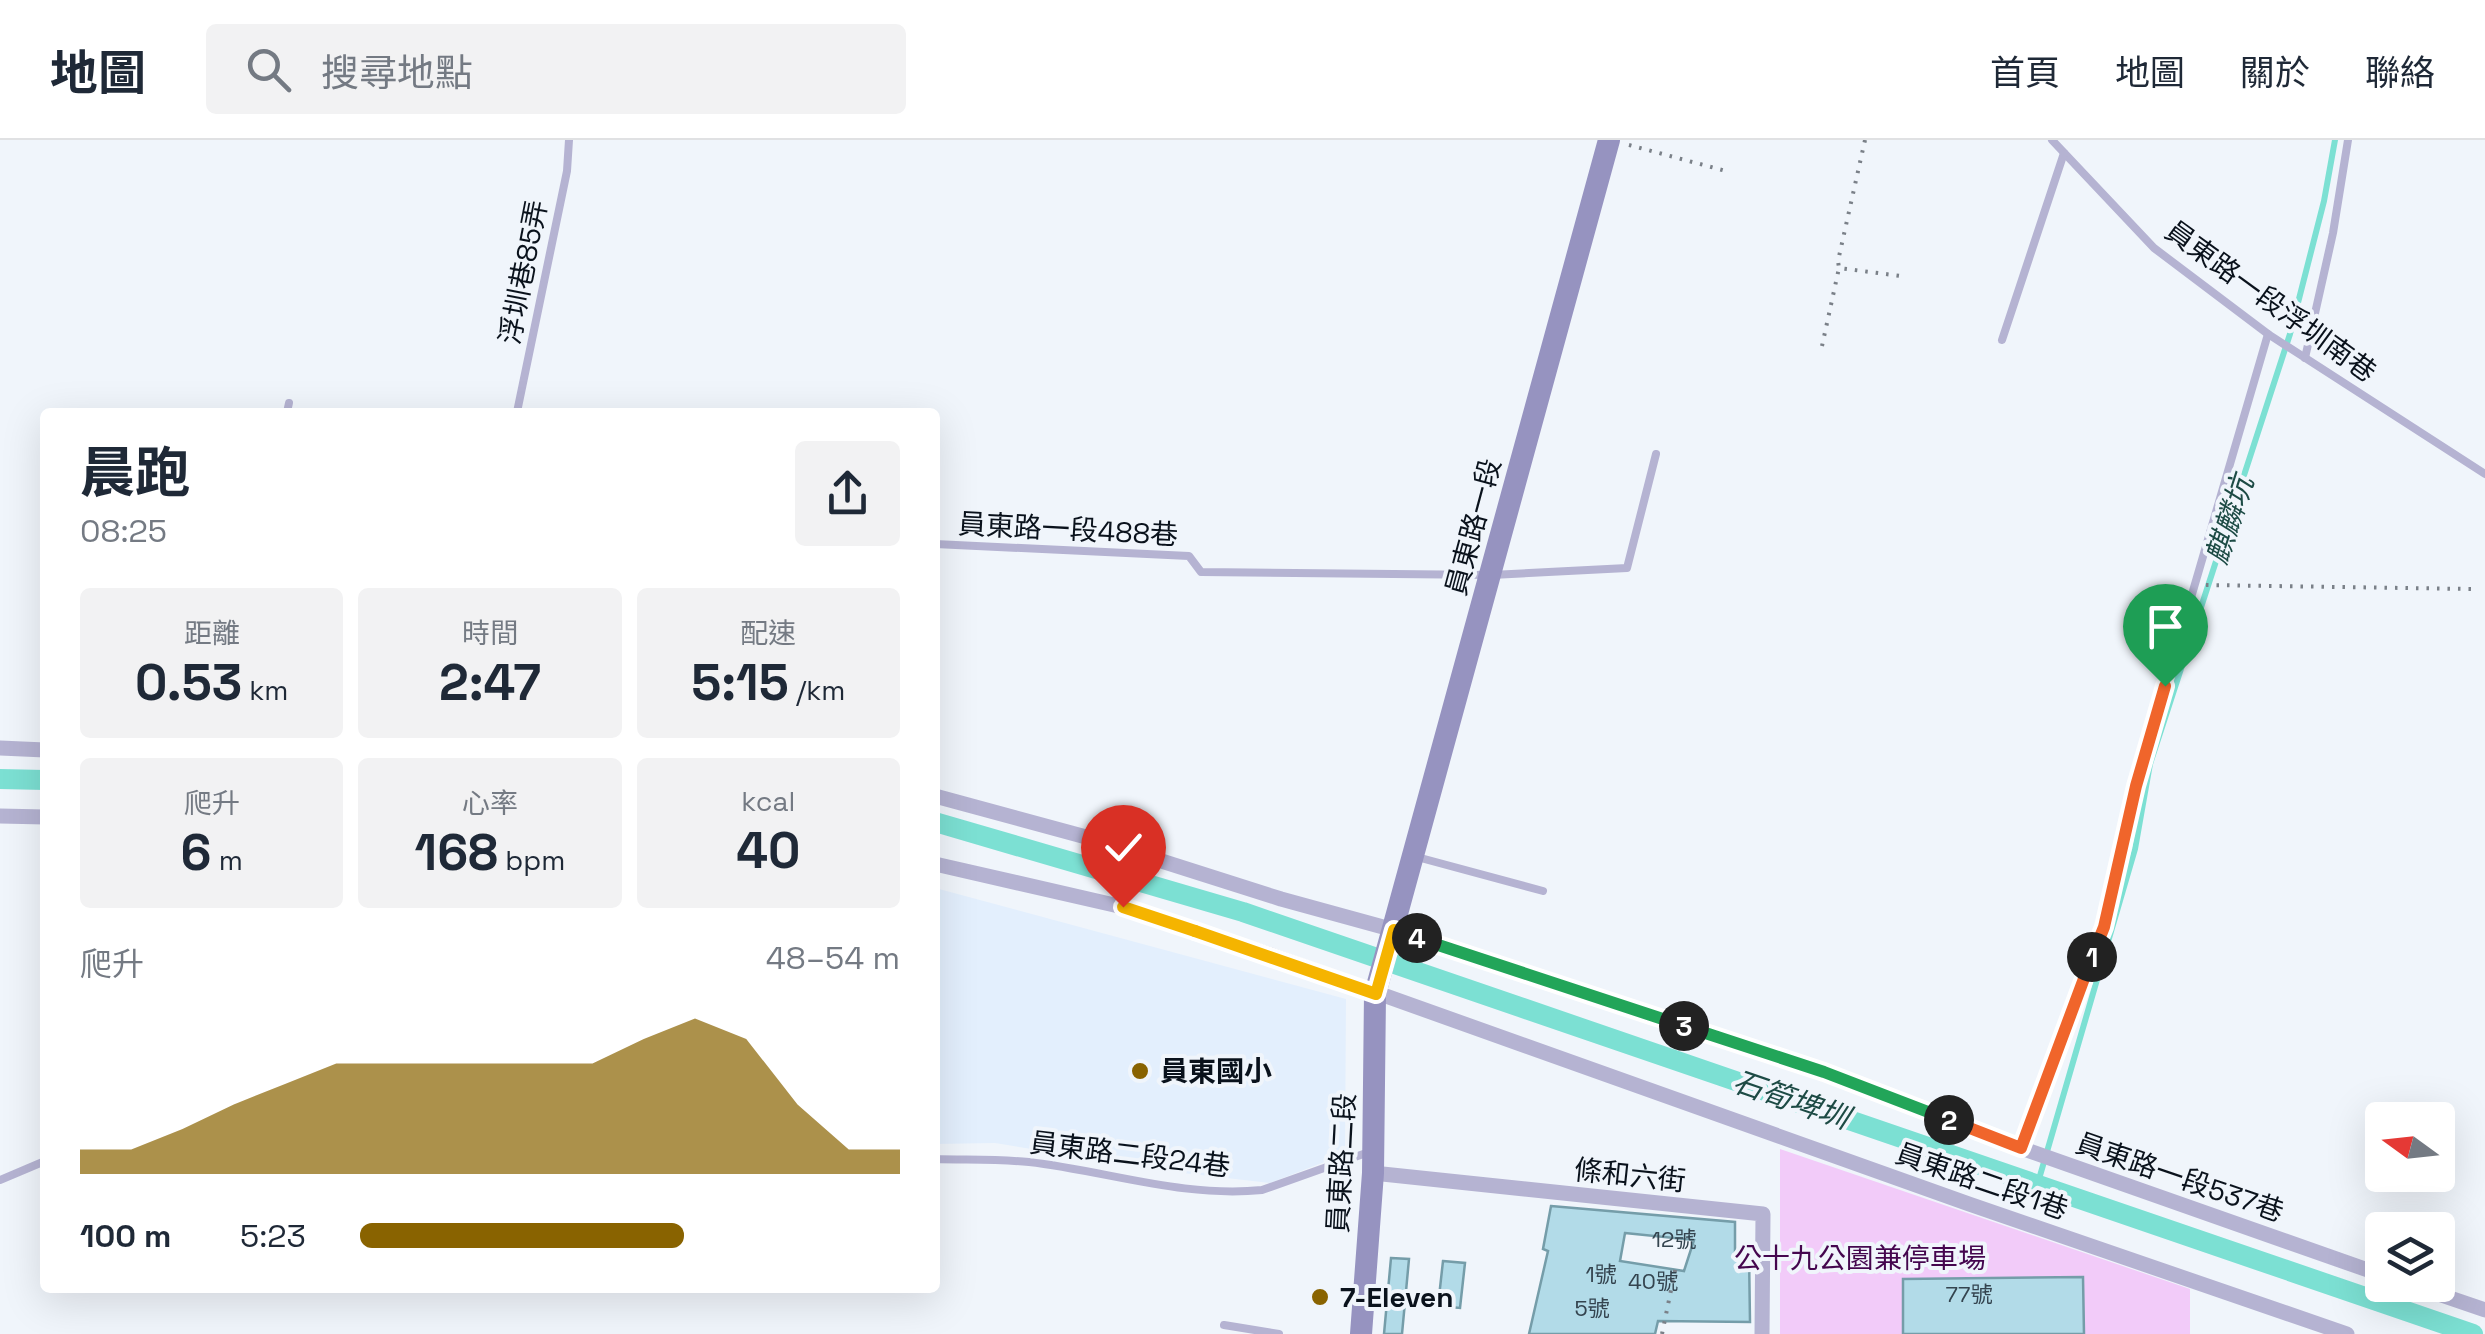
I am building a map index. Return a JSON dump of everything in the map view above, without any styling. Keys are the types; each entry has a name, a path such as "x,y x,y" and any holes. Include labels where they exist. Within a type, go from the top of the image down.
{"main road":[{"name":"員東路一段","path":"1394,930 1492,575 1620,143"},
{"name":"員東路二段","path":"1362,1334 1373,1162 1376,994 1394,930"}],"street":[{"path":"0,748 40,750"},
{"name":"員東路一段537巷","path":"940,797 1394,930 1824,1072 2021,1148 2365,1269"},
{"path":"0,816 40,817"},
{"name":"員東路二段1巷","path":"940,865 1123,907 2348,1334"},
{"name":"條和六街","path":"1373,1162 1763,1214 1762,1334"},
{"path":"2455,1300 2485,1310"}],"lane":[{"name":"浮圳巷85弄","path":"518,408 567,171 569,140"},
{"name":"員東路一段浮圳南巷","path":"2052,140 2154,248 2268,334 2485,474"},
{"path":"2304,358 2333,233 2348,140"},
{"path":"2002,340 2064,153"},
{"path":"2021,1148 2104,927 2136,786 2268,334"},
{"path":"1492,575 1627,568 1656,454"},
{"name":"員東路一段488巷","path":"940,544 1189,556 1201,572 1492,575"},
{"path":"1414,856 1543,891"},
{"name":"員東路二段24巷","path":"940,1159 1028,1162 1180,1189 1247,1191 1373,1162"},
{"path":"0,1180 40,1163"},
{"path":"1224,1325 1279,1334"}],"path":[{"path":"1822,346 1865,140"},
{"path":"1620,143 1726,171"},
{"path":"1839,268 1902,276"},
{"path":"2195,585 2472,589"},
{"path":"1662,1334 1676,1266"}],"shaded area":[{"name":"員東國小","path":"940,889 1346,999 1345,1154 1270,1183 1166,1171 995,1143 940,1144"}],"green space":[{"name":"公十九公園兼停車場","path":"1780,1149 2190,1289 2190,1334 1780,1334"}],"building":[{"path":"1551,1206 1735,1222 1735,1253 1749,1253 1750,1322 1658,1321 1655,1334 1529,1334 1548,1251 1543,1249","holes":["1625,1233 1694,1240 1684,1271 1620,1261"]},
{"path":"1391,1258 1409,1259 1402,1334 1384,1334"},
{"path":"1443,1261 1465,1263 1460,1308 1438,1306"},
{"path":"2083,1277 2084,1334 1903,1334 1903,1279"}],"waterway":[{"name":"麒麟坑","path":"2037,1186 2135,849 2150,764 2290,334 2324,201 2335,140"},
{"name":"石筍埤圳","path":"0,779 40,780"},
{"name":"石筍埤圳","path":"940,823 1243,912 2473,1334"}],"place":[{"name":"員東國小","path":"1140,1071"},
{"name":"7-Eleven","path":"1320,1297"}],"route":[{"path":"1123,907 1376,994 1394,930 1824,1072 2021,1148 2104,927 2136,786 2165,686"}]}
